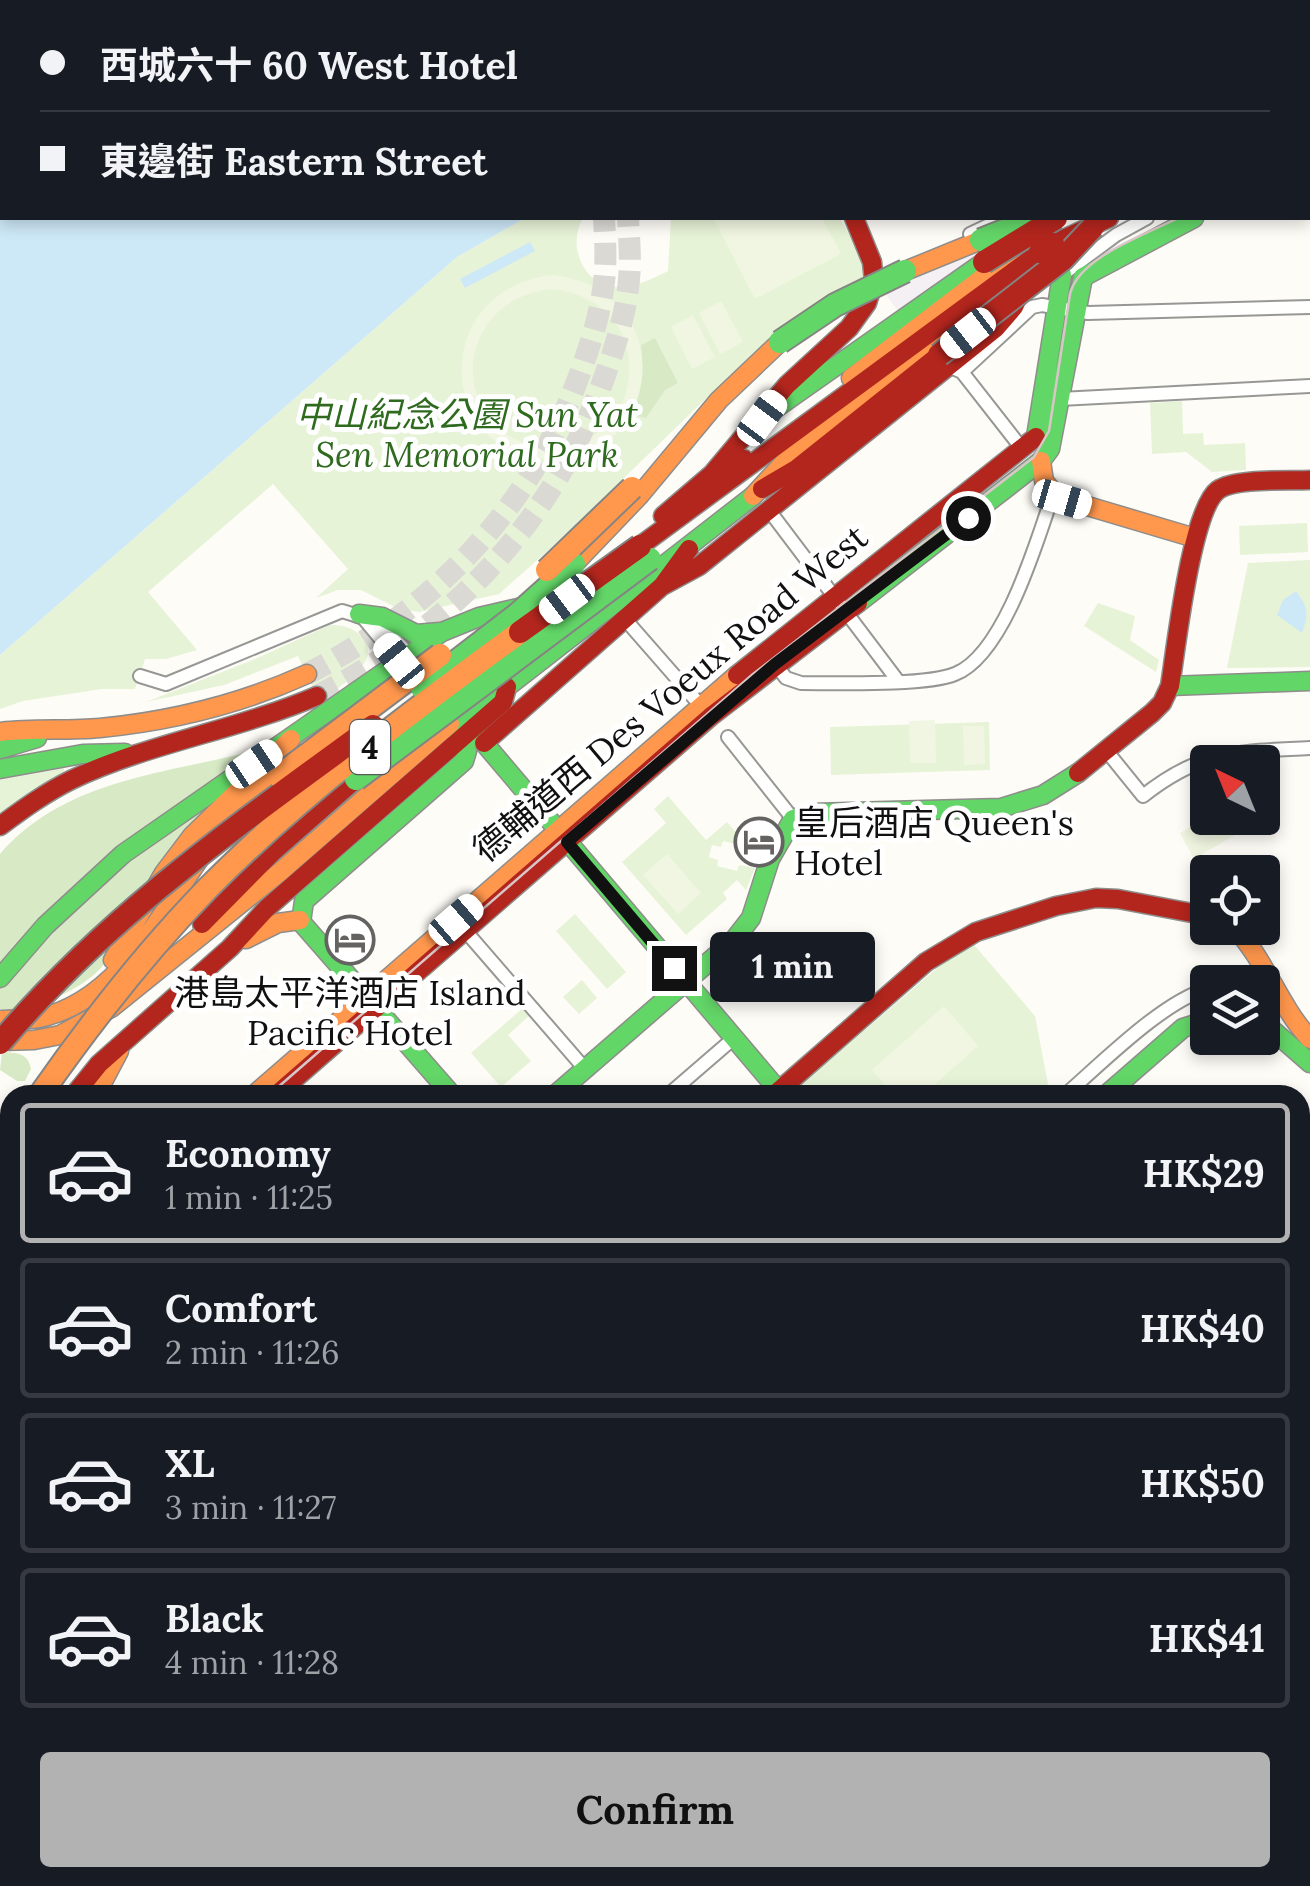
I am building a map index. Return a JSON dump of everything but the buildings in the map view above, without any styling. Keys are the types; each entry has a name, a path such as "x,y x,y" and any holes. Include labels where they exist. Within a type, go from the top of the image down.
{"main road":[{"path":"0,978 44,926 96,877 180,813 291,740 442,632 478,617 538,603 561,592 659,520 712,474 722,456 762,418 789,383 860,313 873,287 871,258 855,220"},
{"path":"765,498 788,458 1024,274 1059,265 1115,220"},
{"path":"1066,308 1088,273 1190,220"},
{"path":"762,418 1045,221"},
{"path":"1045,221 1059,265 1066,308 1060,399 1052,442 1032,456 1052,494 1195,538"},
{"path":"712,474 734,467 985,276 1045,221"},
{"name":"4","path":"0,1042 54,979 119,918 433,680 553,583 640,496 719,400 780,342 877,282 1045,221"},
{"path":"82,1085 99,1064 466,730 624,618 662,586 699,566 817,451 1052,268 1101,222"},
{"name":"4","path":"47,1085 152,949 274,825 412,715 1040,252 1101,222"},
{"path":"0,1042 39,1040 83,1025 128,996 503,702 507,687 652,573 955,369 1008,316 1018,299 1024,274"},
{"name":"德輔道西 Des Voeux Road West","path":"267,1085 460,926 701,706 1032,456 1066,308"},
{"path":"0,1020 48,1016 74,1004 94,988 146,940 233,815 533,582 719,400"},
{"path":"170,960 229,894 356,779 658,552 737,478"},
{"path":"566,1085 734,940 750,918 770,859 793,819 812,813 1013,806 1047,794 1157,708 1170,686 1195,538 1206,501 1219,489 1233,484 1310,480"},
{"path":"662,586 689,549"},
{"name":"德輔道西 Des Voeux Road West","path":"562,836 775,664 840,604"},
{"path":"360,614 382,617 416,634 442,632"},
{"path":"404,657 562,836 771,1085"},
{"path":"1170,686 1310,680"},
{"path":"0,732 64,731 196,713 266,693 312,685 264,719 143,754 51,790 0,826"},
{"path":"300,920 304,901 464,762 466,730"},
{"path":"0,749 64,731"},
{"path":"94,988 164,873 192,836 291,740"},
{"path":"0,769 82,754 143,754"},
{"path":"788,1085 926,962 976,932 1096,898 1190,913"},
{"path":"230,948 278,923 300,920"},
{"path":"300,920 443,1085"},
{"path":"1250,945 1296,1024 1310,1039"},
{"name":"德輔道西 Des Voeux Road West","path":"286,1085 372,1002"},
{"path":"1117,1085 1190,1026"},
{"path":"1280,1037 1310,1064"},
{"path":"101,1085 125,1042"}],"street":[{"path":"871,258 884,270 898,270 997,220 1013,224 1045,221"},
{"path":"1059,265 1143,220"},
{"path":"1032,456 955,369 1032,306 1107,312 1310,307"},
{"path":"1060,399 1310,386"},
{"path":"775,664 790,680 801,683 953,675 971,665 986,650 1032,557 1052,494"},
{"path":"765,498 898,680"},
{"path":"140,676 166,684 342,611 378,622 404,657"},
{"path":"624,618 701,706"},
{"path":"728,738 793,819"},
{"path":"1106,749 1143,796 1170,774 1222,753 1310,748"},
{"path":"460,926 585,1069"},
{"path":"1077,1085 1161,1014 1190,995"},
{"path":"680,1085 734,1038"}],"shaded area":[{"path":"971,235 984,260 905,321 880,286"}],"green space":[{"name":"中山紀念公園 Sun Yat Sen Memorial Park","path":"522,220 582,220 577,250 585,270 602,284 621,287 668,271 671,220 841,220 872,274 815,304 754,352 499,594 419,612 399,609 361,590 338,590 316,598 348,569 273,484 148,592 197,650 166,659 145,659 135,689 102,689 23,701 0,709 0,655 457,257"},
{"path":"714,220 823,220 841,254 755,299"},
{"path":"552,275 594,287 623,310 639,340 642,373 635,406 616,433 587,453 549,459 512,451 484,431 468,403 462,372 467,339 483,310 512,287","holes":["551,289 587,299 612,319 626,345 629,373 623,401 607,425 581,442 548,447 516,440 492,422 478,399 473,371 477,344 492,319 516,299"]},
{"path":"721,301 743,342 720,354 699,313"},
{"path":"693,315 715,357 692,369 671,327"},
{"path":"655,338 678,383 665,390 646,418 631,414 641,380 641,345"},
{"path":"1182,401 1183,434 1203,433 1204,445 1245,443 1246,470 1212,472 1186,452 1152,454 1150,403"},
{"path":"1307,523 1308,552 1240,555 1239,526"},
{"path":"1310,560 1310,667 1227,668 1248,563"},
{"path":"1098,603 1135,616 1130,640 1159,660 1156,672 1084,626"},
{"path":"330,625 358,633 368,655 356,673 320,704 298,656 224,685 146,702 255,659"},
{"path":"935,720 936,763 910,763 909,721"},
{"path":"989,722 990,770 831,775 830,727"},
{"path":"963,726 984,726 985,764 964,765"},
{"path":"261,749 0,967 0,854 27,828 56,809 121,782"},
{"path":"64,768 64,773 0,814 0,780"},
{"path":"668,796 706,840 727,822 749,847 723,841 721,847 712,845 709,857 718,860 717,866 737,871 739,865 755,868 746,890 737,880 723,893 727,899 686,935 622,862 666,823 654,809"},
{"path":"210,801 145,888 18,1010 0,1009 0,989 102,880"},
{"path":"1190,827 1190,835 1235,835 1201,855 1192,855 1180,833"},
{"path":"667,854 701,893 678,914 643,875"},
{"path":"575,914 626,972 607,989 556,931"},
{"path":"112,932 110,954 96,973 41,1004"},
{"path":"970,940 1035,1016 1048,1085 800,1085"},
{"path":"582,980 597,998 579,1014 563,997"},
{"path":"944,1006 978,1046 934,1085 885,1085 872,1070"},
{"path":"523,1008 530,1015 508,1035 531,1061 503,1085 471,1053"},
{"path":"2,1052 21,1054 27,1059 31,1069 25,1081 17,1081 0,1070"}],"water":[{"path":"0,220 522,220 457,257 0,655"},
{"path":"530,242 535,251 465,288 460,279"},
{"path":"1296,591 1306,610 1302,633 1277,615 1283,600"}],"tunnel":[{"path":"307,674 396,619 436,586 505,512 534,470 579,376 596,324 605,271 604,220"},
{"path":"317,696 364,670 450,607 522,530 552,486 600,389 618,335 629,279 628,220"}],"tram line":[{"path":"280,1085 753,674 1034,457 1049,431 1070,294 1076,281 1115,248 1174,220"}],"traffic: fast":[{"path":"981,240 1031,220"},
{"path":"858,603 1041,461 1050,449 1083,277 1190,220"},
{"path":"1036,437 1062,275 1056,254"},
{"path":"762,418 984,262"},
{"path":"780,342 835,305 905,271"},
{"path":"450,724 492,690 507,687 753,496"},
{"path":"356,779 650,559"},
{"path":"422,688 518,614 574,564"},
{"path":"0,978 45,926 123,854 442,632 479,617 527,606"},
{"path":"359,614 382,617 416,634 440,632"},
{"path":"1170,686 1310,681"},
{"path":"443,1085 301,922 304,901 464,761 467,751 455,730"},
{"path":"479,737 774,1085"},
{"path":"0,749 37,738"},
{"path":"0,769 83,754 125,753"},
{"path":"567,1085 734,940 751,918 770,859 793,819 812,813 1001,808 1043,795 1078,773"},
{"path":"1117,1085 1190,1026"},
{"path":"1280,1037 1310,1063"}],"traffic: slow":[{"path":"905,271 981,240"},
{"path":"851,378 1011,256"},
{"path":"574,564 639,496 719,400 780,342"},
{"path":"753,496 788,458 935,342"},
{"path":"1041,461 1044,481 1057,497 1195,538"},
{"path":"547,570 632,488"},
{"path":"47,1085 141,962 244,853 359,754 520,632"},
{"path":"279,776 440,655"},
{"path":"0,732 100,728 153,721 206,710 307,674"},
{"path":"266,1085 737,675"},
{"path":"0,1041 60,1035 111,1008 280,872 450,724"},
{"path":"113,960 164,873 192,836 291,739"},
{"path":"0,1020 39,1018 70,1008 97,991 142,943 224,826 279,776"},
{"path":"246,939 278,923 300,920"},
{"path":"1249,945 1310,1039"},
{"path":"101,1085 119,1051"}],"traffic: jam":[{"path":"712,474 787,385 849,328 867,303 874,281 872,262 855,220"},
{"path":"984,262 1053,220"},
{"path":"1053,244 1105,220"},
{"path":"939,355 1063,259 1093,227"},
{"path":"1040,252 1053,244"},
{"path":"640,546 1040,252"},
{"path":"484,743 662,586 699,566 996,328 1020,294"},
{"path":"762,489 796,469 939,355"},
{"path":"737,675 1036,437"},
{"path":"663,516 712,474 744,459"},
{"path":"1078,773 1162,703 1170,686 1200,524 1218,490 1249,482 1310,480"},
{"path":"520,632 640,546"},
{"path":"662,586 689,549"},
{"path":"287,1085 710,717 858,603"},
{"path":"82,1085 99,1064 230,948 267,908 503,702 507,687"},
{"path":"0,826 52,790 101,767 317,696"},
{"path":"0,1043 42,996 130,912 224,836 373,726"},
{"path":"202,924 274,851 356,779"},
{"path":"785,1085 926,962 976,932 1056,906 1096,898 1190,913"}],"place":[{"name":"皇后酒店 Queen's Hotel","path":"759,842"},
{"name":"港島太平洋酒店 Island Pacific Hotel","path":"350,940"}],"route":[{"path":"674,968 567,842 775,664 968,518"}]}
